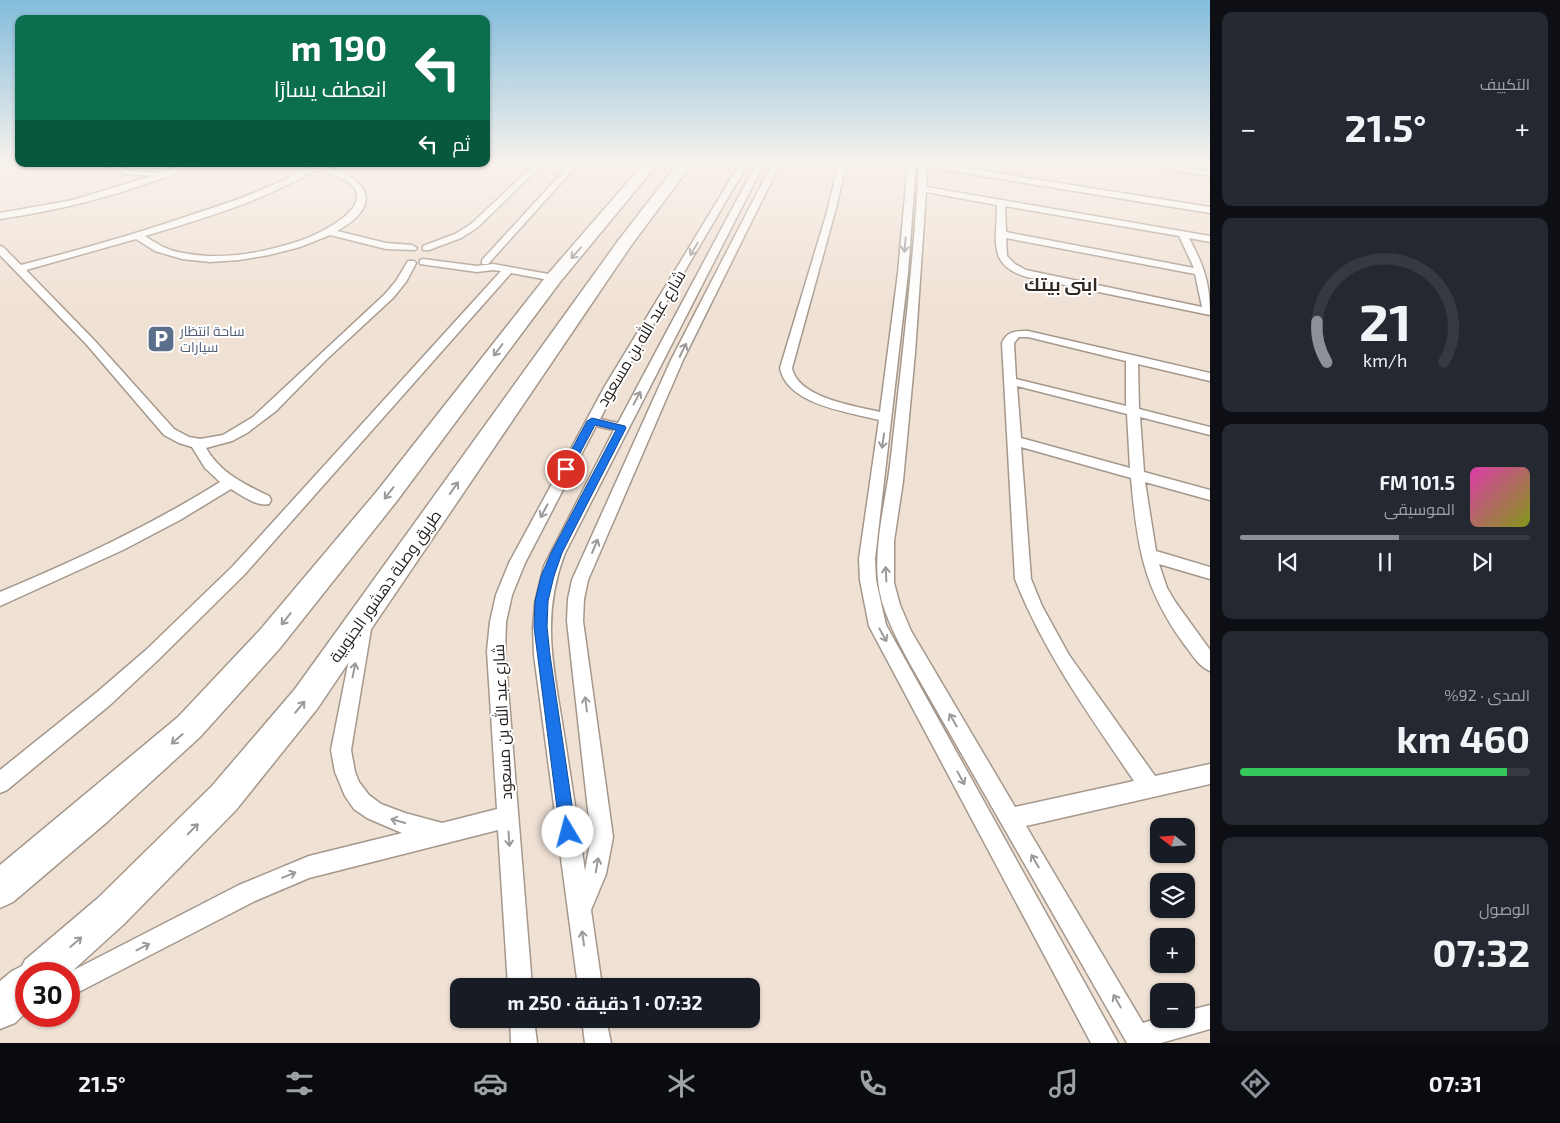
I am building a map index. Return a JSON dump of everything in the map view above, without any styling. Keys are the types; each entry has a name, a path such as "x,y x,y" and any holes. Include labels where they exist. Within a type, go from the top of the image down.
{"highway":[{"path":"0,889 95,810 189,727 270,638 387,496 554,278 612,211"},
{"name":"طريق وصلة دهشور الجنوبية","path":"54,962 111,911 224,798 306,699 649,211"},
{"path":"0,1008 15,995"}],"street":[{"path":"0,222 37,211"},
{"path":"19,269 139,237 211,211"},
{"path":"139,237 146,244 171,254 203,258 223,258 279,250 324,234 340,226 357,211"},
{"path":"429,249 458,236 491,211"},
{"path":"0,783 68,728 152,655 232,577 495,266 538,211"},
{"name":"شارع عبد الله بن مسعود","path":"519,978 496,651 498,622 504,595 514,570 592,421 633,349 730,211"},
{"name":"شارع عبد الله بن مسعود","path":"589,978 543,655 540,627 542,601 556,553 717,245 741,211"},
{"path":"579,910 596,874 602,837 575,621 576,600 580,580 668,382 733,247 745,211"},
{"path":"831,211 786,368 789,379 800,390 816,398 886,418"},
{"path":"916,211 902,346 896,474 885,563 886,583 899,627 1139,1040 1210,1016"},
{"path":"1001,211 1002,256 1006,263 1016,270 1031,275 1209,311 1200,272 1194,255 1182,234"},
{"path":"1046,211 1210,239"},
{"path":"0,216 32,212"},
{"path":"324,234 386,246 429,249 443,255 554,278"},
{"path":"324,234 395,256"},
{"path":"1001,234 1200,272"},
{"path":"717,245 733,247"},
{"path":"412,248 404,251 400,256 403,260 444,262 480,269 495,266"},
{"path":"0,249 109,363 169,432 180,439 197,444 227,438 241,431 257,419 389,296 417,262 433,255 429,249"},
{"path":"1150,787 1048,637 1032,607 1023,579 1008,343 1010,338 1017,334 1028,334 1210,377"},
{"path":"902,346 886,418 867,559 868,580 878,626 1105,1043"},
{"path":"1132,358 1132,411 1136,474 1149,555 1158,586 1176,620 1210,663"},
{"path":"647,379 668,382"},
{"path":"1010,381 1210,431"},
{"path":"592,421 622,428"},
{"path":"1014,441 1210,495"},
{"path":"197,444 204,460 214,472 230,483 264,500"},
{"path":"879,471 896,474"},
{"path":"0,599 129,542 166,523 230,483"},
{"path":"1149,555 1210,573"},
{"path":"365,614 342,742 342,766 348,782 365,806 378,815 445,834"},
{"path":"902,670 921,666"},
{"path":"1010,819 1210,774"},
{"path":"80,979 247,893 309,867 508,817"},
{"path":"0,1021 15,1014"},
{"path":"523,1028 524,1043"},
{"path":"596,1028 598,1043"}],"place":[{"name":"ساحة انتظار سيارات","path":"161,339"}],"district":[{"name":"ابنى بيتك","path":"1061,285"}],"route":[{"path":"566,469 592,421 622,428 556,553 542,601 540,627 543,655 568,832"}]}
